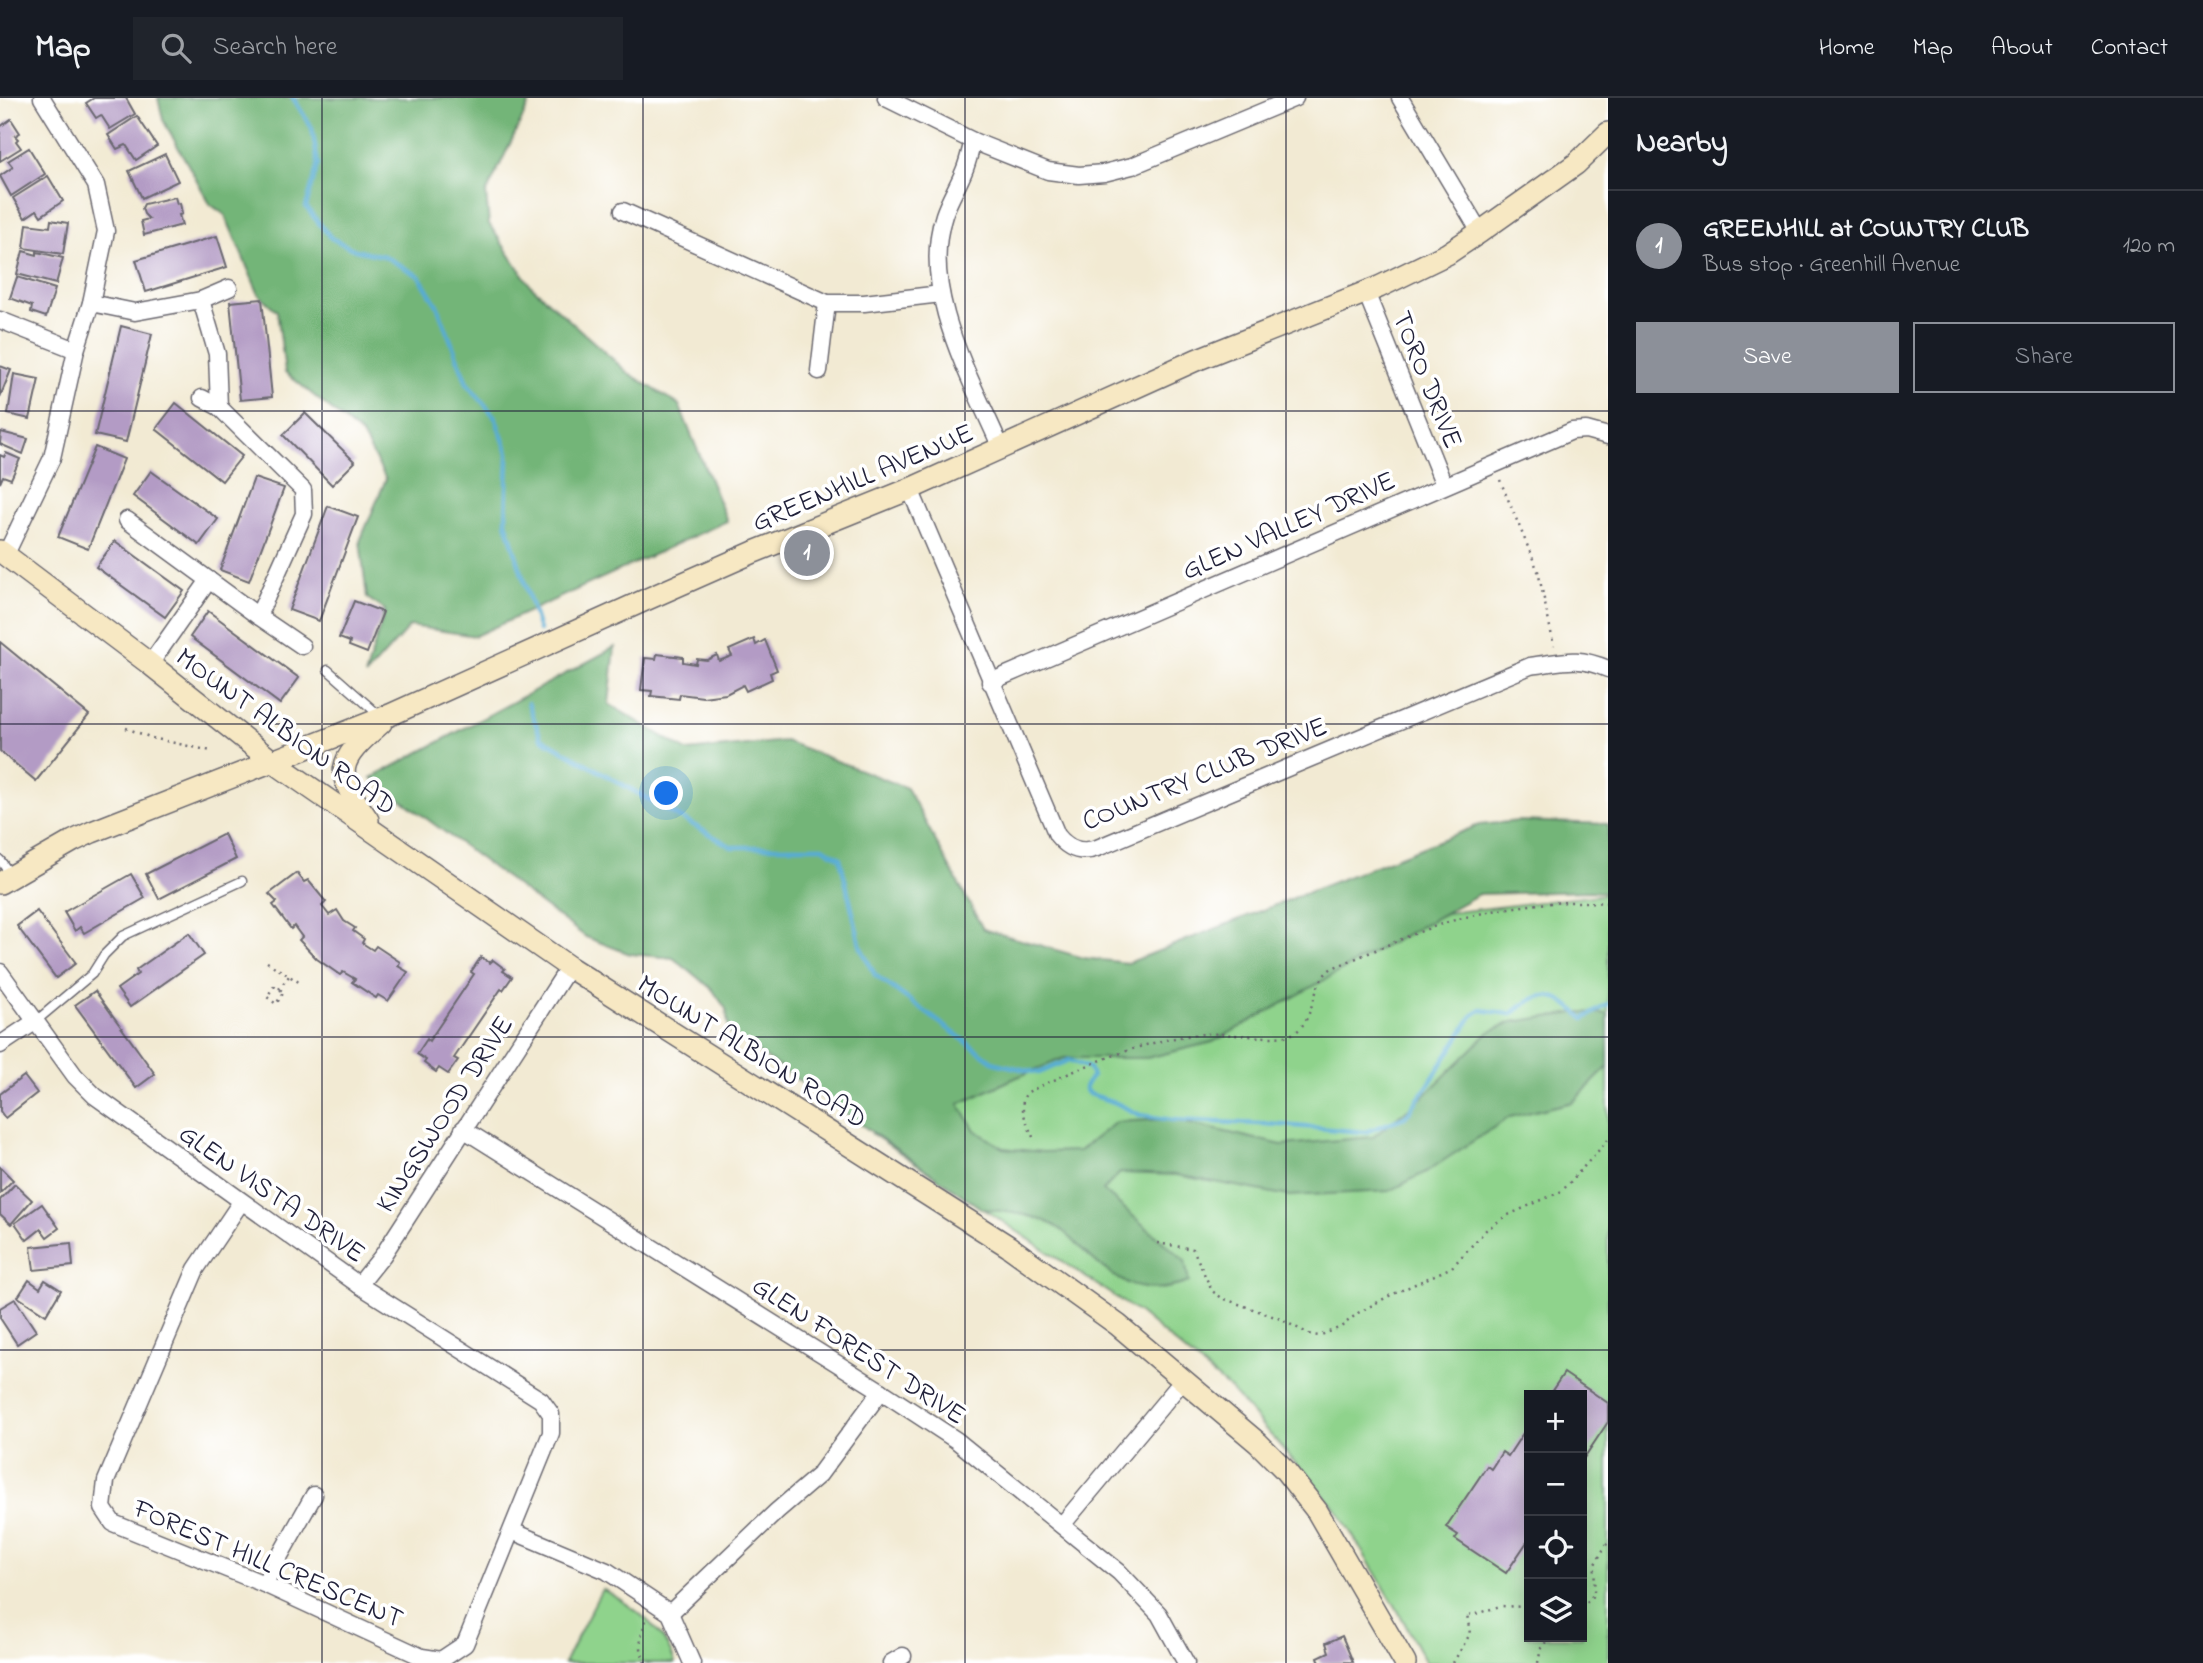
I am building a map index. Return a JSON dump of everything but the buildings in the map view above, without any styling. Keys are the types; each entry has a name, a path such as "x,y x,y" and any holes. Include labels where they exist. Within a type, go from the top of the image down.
{"street":[{"path":"3,552 52,458 106,231 96,185 42,98"},
{"path":"886,98 973,141 1048,170 1079,175 1104,173 1132,166 1295,98"},
{"path":"1400,98 1480,232"},
{"name":"GREENHILL AVENUE","path":"4,873 73,841 386,716 754,552 910,489 1196,360 1366,292 1447,254 1576,164 1608,133"},
{"path":"973,141 965,169 944,216 938,244 941,294 948,323 1001,448"},
{"path":"623,211 827,303 864,303 941,294"},
{"path":"91,303 135,312 201,300 229,288"},
{"name":"TORO DRIVE","path":"1366,292 1444,485"},
{"path":"201,300 217,354 219,407"},
{"path":"819,372 827,303"},
{"path":"0,320 76,350"},
{"path":"202,398 219,407 303,491 304,514 258,617"},
{"name":"GLEN VALLEY DRIVE","path":"990,682 1572,431 1586,430 1608,436"},
{"name":"COUNTRY CLUB DRIVE","path":"910,489 1057,835 1072,849 1088,851 1530,666 1557,661 1594,663 1608,669"},
{"path":"127,520 258,617 302,646"},
{"name":"MOUNT ALBION ROAD","path":"3,552 272,761 569,967 1008,1246 1118,1325 1258,1443 1283,1469 1317,1511 1405,1663"},
{"path":"150,664 209,580"},
{"path":"375,831 351,796 344,782 344,772 347,756 386,716"},
{"name":"KINGSWOOD DRIVE","path":"359,1285 383,1255 569,967"},
{"name":"GLEN VISTA DRIVE","path":"0,972 75,1076 96,1096 359,1285 541,1400 551,1414"},
{"path":"0,1045 36,1021"},
{"name":"GLEN FOREST DRIVE","path":"463,1129 956,1440 1119,1572 1159,1614 1186,1663"},
{"name":"FOREST HILL CRESCENT","path":"241,1202 196,1269 106,1481 103,1508 113,1523 264,1584 422,1657 441,1660 465,1644 551,1433 551,1414"},
{"path":"1062,1525 1184,1380"},
{"path":"670,1613 777,1511 819,1475 881,1391"},
{"path":"264,1584 313,1495"},
{"path":"512,1531 607,1571 670,1613 692,1663"}],"lane":[{"path":"328,670 386,716"},
{"path":"36,1021 92,974 104,955 123,936 242,881"}],"path":[{"path":"1493,464 1538,571 1557,661"},
{"path":"126,728 152,738 211,751"},
{"path":"1033,1136 1022,1103 1023,1096 1079,1069 1157,1041 1180,1037 1221,1033 1260,1038 1294,1033 1304,1023 1325,973 1447,922 1540,904 1582,901 1608,903"},
{"path":"267,962 302,984"},
{"path":"279,989 289,976"},
{"path":"274,986 279,989 284,992 276,1004 267,997 274,986"},
{"path":"1157,1242 1193,1249 1212,1290 1222,1298 1279,1318 1311,1335 1319,1336 1341,1327 1358,1313 1387,1297 1451,1267 1486,1230 1506,1216 1562,1191 1608,1140"},
{"path":"1587,1602 1594,1594 1595,1564 1608,1542"},
{"path":"645,1663 640,1649 640,1638 654,1602"},
{"path":"1453,1663 1470,1634 1467,1614 1473,1615 1500,1606 1524,1607"},
{"path":"1538,1663 1541,1648 1546,1642"}],"green space":[{"path":"158,98 532,98 486,194 489,224 530,285 627,372 679,405 727,521 475,636 410,626 365,676 385,610 367,598 360,541 386,479 362,435 285,372 277,311 259,295 225,215 210,204 163,120"},
{"path":"615,647 609,704 687,751 785,741 907,788 983,929 1084,958 1128,963 1479,825 1519,821 1608,824 1608,893 1590,891 1479,894 1213,1042 1147,1058 1064,1058 959,1104 975,1130 1003,1148 1043,1152 1079,1151 1116,1122 1169,1119 1282,1145 1373,1137 1424,1096 1489,1032 1512,1022 1581,1012 1608,1014 1608,1067 1573,1102 1510,1117 1426,1172 1390,1191 1289,1196 1177,1175 1120,1173 1103,1190 1185,1261 1189,1282 1158,1289 1132,1285 1108,1272 1052,1224 1022,1214 982,1209 729,1032 726,1009 712,989 673,958 630,954 586,937 372,778"},
{"path":"1608,894 1608,1663 1426,1663 1396,1607 1337,1510 1230,1389 1139,1313 872,1134 1082,1033 1277,988 1446,913"},
{"path":"602,1589 646,1619 663,1639 675,1663 564,1663"}],"waterway":[{"path":"293,98 312,128 318,164 306,207 331,238 355,250 384,256 419,276 437,305 467,383 495,417 508,453 506,522 539,630"},
{"path":"528,703 541,738 732,847 823,847 840,858 861,948 875,975 995,1063 1039,1073 1069,1060 1089,1068 1092,1077 1085,1089 1089,1094 1114,1102 1140,1115 1172,1120 1365,1132 1405,1117 1472,1016 1481,1010 1512,1014 1532,1000 1549,996 1565,1003 1584,1019 1608,1004"}],"place":[{"name":"GREENHILL at COUNTRY CLUB","path":"807,553"}]}
